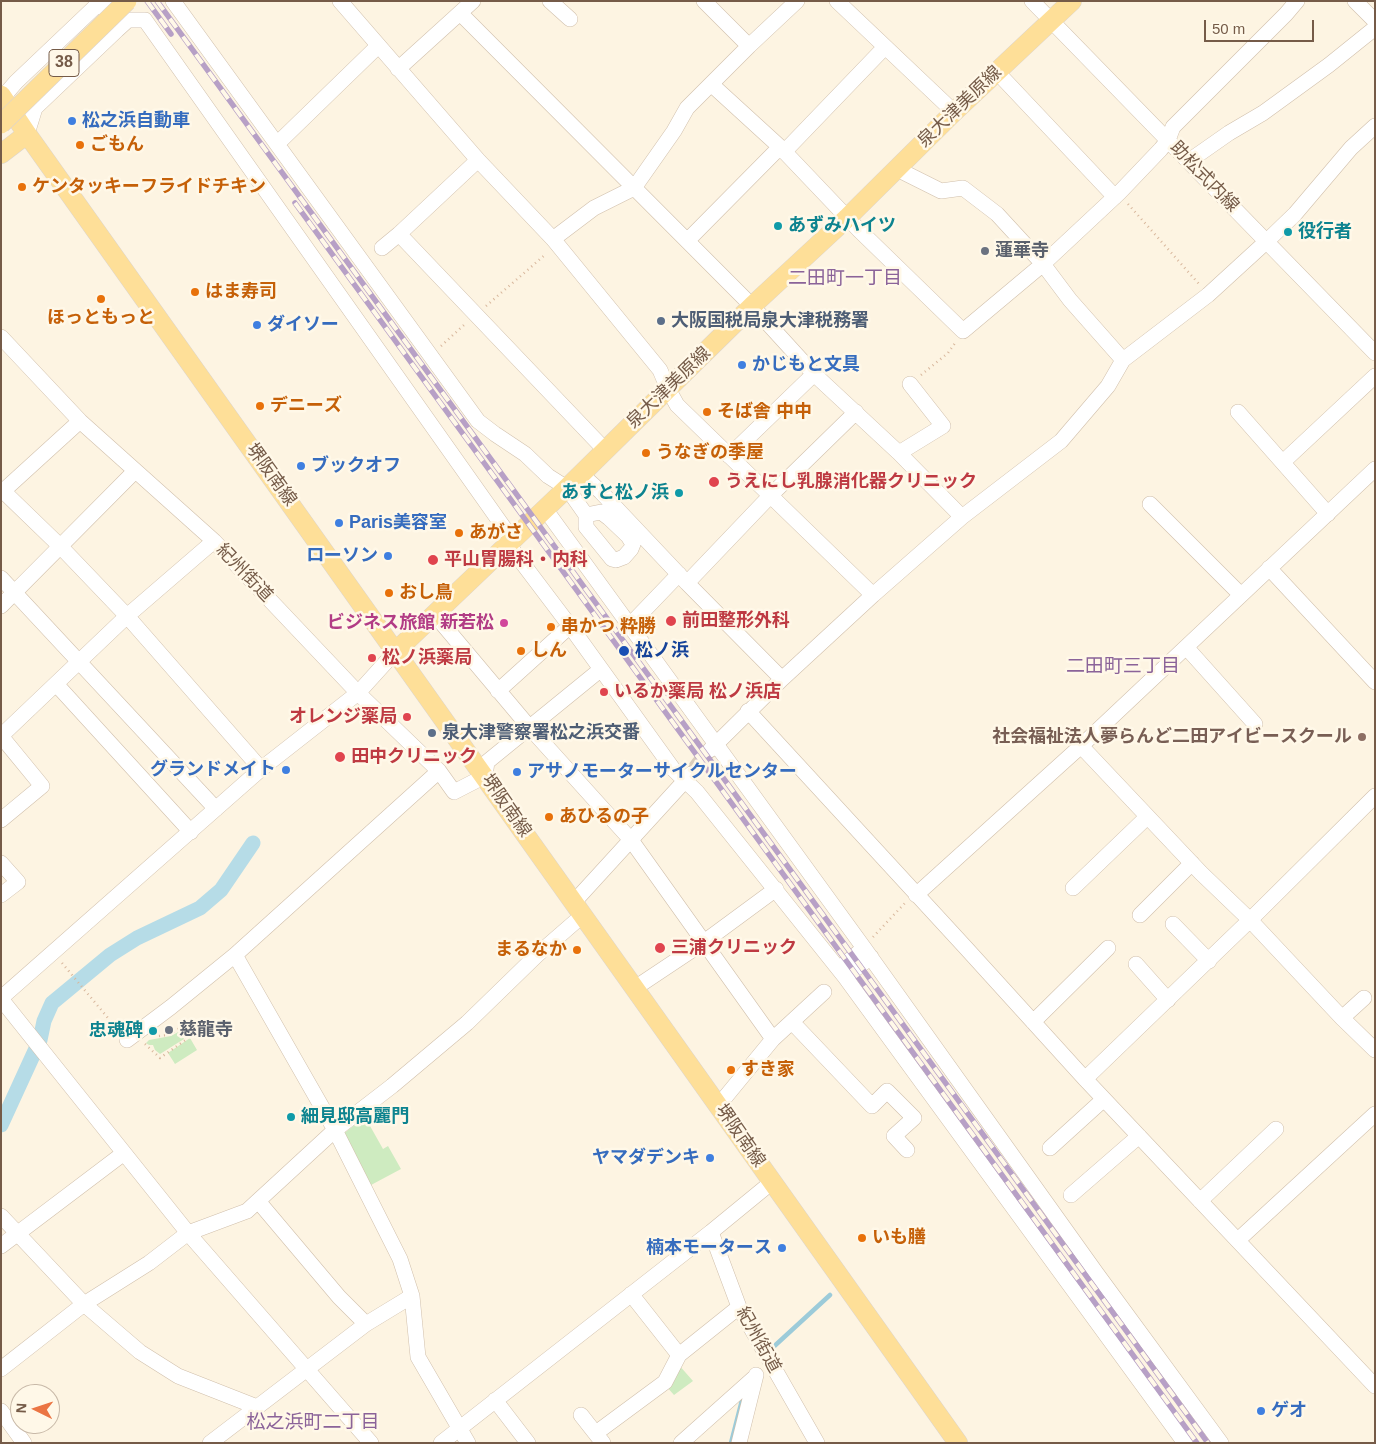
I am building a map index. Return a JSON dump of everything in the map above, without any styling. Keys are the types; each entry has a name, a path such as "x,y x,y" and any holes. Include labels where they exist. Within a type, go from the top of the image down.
{"main road":[{"name":"38","path":"1,124 127,1"},
{"name":"泉大津美原線","path":"396,651 567,488 752,306 847,218 954,112 1072,1"},
{"name":"堺阪南線","path":"2,97 958,1443"},
{"path":"1,154 27,134"}],"street":[{"path":"173,1 478,420 494,434 525,454 548,476 567,488 586,515"},
{"path":"340,1 478,160 553,239 660,370 677,405 873,595"},
{"path":"398,69 473,1"},
{"path":"550,1 570,19"},
{"path":"704,1 749,46"},
{"path":"553,239 594,208 634,188 674,131 687,108 797,1"},
{"path":"837,1 954,112"},
{"name":"助松式内線","path":"1032,1 1375,353"},
{"path":"711,84 782,149 847,218 963,331 1043,264 1117,195 1161,150 1168,140 1173,126 1286,14 1296,1"},
{"path":"1354,1 1375,21"},
{"path":"2,97 96,6 108,7 119,21 117,30"},
{"path":"460,13 752,306 814,374 899,452 962,518"},
{"path":"27,134 35,108 128,20 145,20 600,670 673,769 689,776 842,973 1185,1443"},
{"path":"1189,161 1228,133 1263,113 1329,66 1375,28"},
{"path":"277,144 378,46"},
{"path":"687,241 886,47"},
{"path":"997,72 1117,195"},
{"path":"713,747 748,711 873,595 962,518 1061,441 1108,386 1122,360 1208,295 1295,214 1351,148 1375,126"},
{"path":"382,248 478,160"},
{"path":"897,168 941,191 963,188 997,214 1043,264 1070,300 1122,360"},
{"path":"399,234 605,450"},
{"name":"紀州街道","path":"1,337 80,421 214,541 358,693 439,771 454,792 485,776"},
{"path":"729,456 814,374"},
{"path":"1283,462 1375,376"},
{"path":"899,452 943,426 910,384"},
{"path":"630,625 683,578 856,412"},
{"path":"1238,412 1328,514"},
{"path":"80,421 2,491 60,546 127,616 261,769"},
{"path":"916,895 1081,746 1375,469"},
{"path":"1,606 135,471"},
{"path":"581,474 601,492 782,679"},
{"path":"1150,504 1241,595"},
{"path":"545,509 630,625 713,747 868,952 1097,1274 1221,1443"},
{"path":"1,820 42,786 1,736 127,616 214,541"},
{"path":"1269,568 1375,682"},
{"path":"1,578 216,809"},
{"path":"435,615 530,728 631,840 774,1039"},
{"path":"498,691 570,626"},
{"path":"1186,647 1255,724"},
{"path":"371,1443 188,1233 1,999 261,769 358,693 396,651"},
{"path":"485,776 487,762 600,670"},
{"path":"56,684 191,832"},
{"path":"748,711 1104,1100 1375,1386"},
{"path":"1081,746 1192,863 1250,920 1342,1018 1375,1050"},
{"path":"127,1040 235,955 439,771"},
{"path":"1,1369 84,1304 149,1263 188,1233 247,1211 335,1130 467,1024 537,955 578,908 631,840 689,776"},
{"path":"1085,1079 1209,961 1375,796"},
{"path":"1073,888 1147,816"},
{"path":"1,863 18,882 1,895"},
{"path":"1140,915 1192,863"},
{"path":"635,988 704,942 776,889"},
{"path":"1174,924 1209,961"},
{"path":"1033,1022 1108,948"},
{"path":"842,973 868,952"},
{"path":"235,955 335,1130 400,1259 412,1296 418,1357 468,1443"},
{"path":"1136,964 1168,1000"},
{"path":"718,1106 774,1039 824,992"},
{"path":"1342,1018 1364,998"},
{"path":"792,1022 872,1106 888,1091 914,1118 894,1136 907,1150"},
{"path":"1050,1148 1104,1100"},
{"path":"1238,1240 1375,1114"},
{"path":"1200,1201 1276,1129"},
{"path":"1071,1195 1092,1184 1139,1136"},
{"path":"1,1246 124,1153"},
{"path":"441,1443 772,1182"},
{"path":"258,1201 339,1297 366,1324"},
{"path":"1,1216 84,1304 140,1352 178,1376 257,1407"},
{"name":"紀州街道","path":"710,1232 739,1307 817,1443"},
{"path":"631,1294 678,1355"},
{"path":"210,1443 366,1324 412,1296"},
{"path":"581,1415 599,1438 665,1382 678,1355 739,1307"},
{"path":"681,1443 770,1362"},
{"path":"740,1443 755,1377"},
{"path":"495,1400 528,1443"},
{"path":"1,1411 24,1443"}],"path":[{"path":"1117,195 1208,295"},
{"path":"439,349 553,247 553,239"},
{"path":"910,384 948,353 963,331"},
{"path":"868,952 911,897 916,895"},
{"path":"53,953 127,1040"},
{"path":"142,1041 160,1058 187,1039 182,1027"}],"green space":[{"path":"180,1031 184,1039 160,1054 153,1045 146,1043 149,1040 171,1036"},
{"path":"190,1038 197,1050 175,1064 168,1053"},
{"path":"365,1117 383,1149 388,1146 401,1169 371,1185 343,1134"},
{"path":"678,1364 693,1381 674,1395 666,1386"}],"waterway":[{"path":"1,1125 40,1040 44,1021 52,1003 110,955 137,938 200,908 221,890 253,843"},
{"path":"769,1351 830,1295"},
{"path":"731,1443 742,1400"}],"tunnel":[{"path":"692,772 709,750"}],"railway":[{"path":"147,1 171,34"},
{"path":"157,1 1208,1443"},
{"path":"295,203 1197,1443"}],"place":[{"name":"松之浜自動車","path":"72,121"},
{"name":"ごもん","path":"80,145"},
{"name":"ケンタッキーフライドチキン","path":"22,187"},
{"name":"あずみハイツ","path":"778,226"},
{"name":"役行者","path":"1288,232"},
{"name":"蓮華寺","path":"985,251"},
{"name":"はま寿司","path":"195,292"},
{"name":"ほっともっと","path":"101,299"},
{"name":"大阪国税局泉大津税務署","path":"661,321"},
{"name":"ダイソー","path":"257,325"},
{"name":"かじもと文具","path":"742,365"},
{"name":"デニーズ","path":"260,406"},
{"name":"そば舎 中中","path":"707,412"},
{"name":"うなぎの季屋","path":"646,453"},
{"name":"ブックオフ","path":"301,466"},
{"name":"うえにし乳腺消化器クリニック","path":"714,482"},
{"name":"あすと松ノ浜","path":"679,493"},
{"name":"Paris美容室","path":"339,523"},
{"name":"あがさ","path":"459,533"},
{"name":"ローソン","path":"388,556"},
{"name":"平山胃腸科・内科","path":"433,560"},
{"name":"おし鳥","path":"389,593"},
{"name":"前田整形外科","path":"671,621"},
{"name":"ビジネス旅館 新若松","path":"504,623"},
{"name":"串かつ 粋勝","path":"551,627"},
{"name":"しん","path":"521,651"},
{"name":"松ノ浜","path":"624,651"},
{"name":"松ノ浜薬局","path":"372,658"},
{"name":"いるか薬局 松ノ浜店","path":"604,692"},
{"name":"オレンジ薬局","path":"407,717"},
{"name":"泉大津警察署松之浜交番","path":"432,733"},
{"name":"社会福祉法人夢らんど二田アイビースクール","path":"1362,737"},
{"name":"田中クリニック","path":"340,757"},
{"name":"グランドメイト","path":"286,770"},
{"name":"アサノモーターサイクルセンター","path":"517,772"},
{"name":"あひるの子","path":"549,817"},
{"name":"三浦クリニック","path":"660,948"},
{"name":"まるなか","path":"577,950"},
{"name":"慈龍寺","path":"169,1030"},
{"name":"忠魂碑","path":"153,1031"},
{"name":"すき家","path":"731,1070"},
{"name":"細見邸高麗門","path":"291,1117"},
{"name":"ヤマダデンキ","path":"710,1158"},
{"name":"いも膳","path":"862,1238"},
{"name":"楠本モータース","path":"782,1248"},
{"name":"ゲオ","path":"1261,1411"}],"district":[{"name":"二田町一丁目","path":"845,279"},
{"name":"二田町三丁目","path":"1123,667"},
{"name":"松之浜町二丁目","path":"313,1423"}]}
